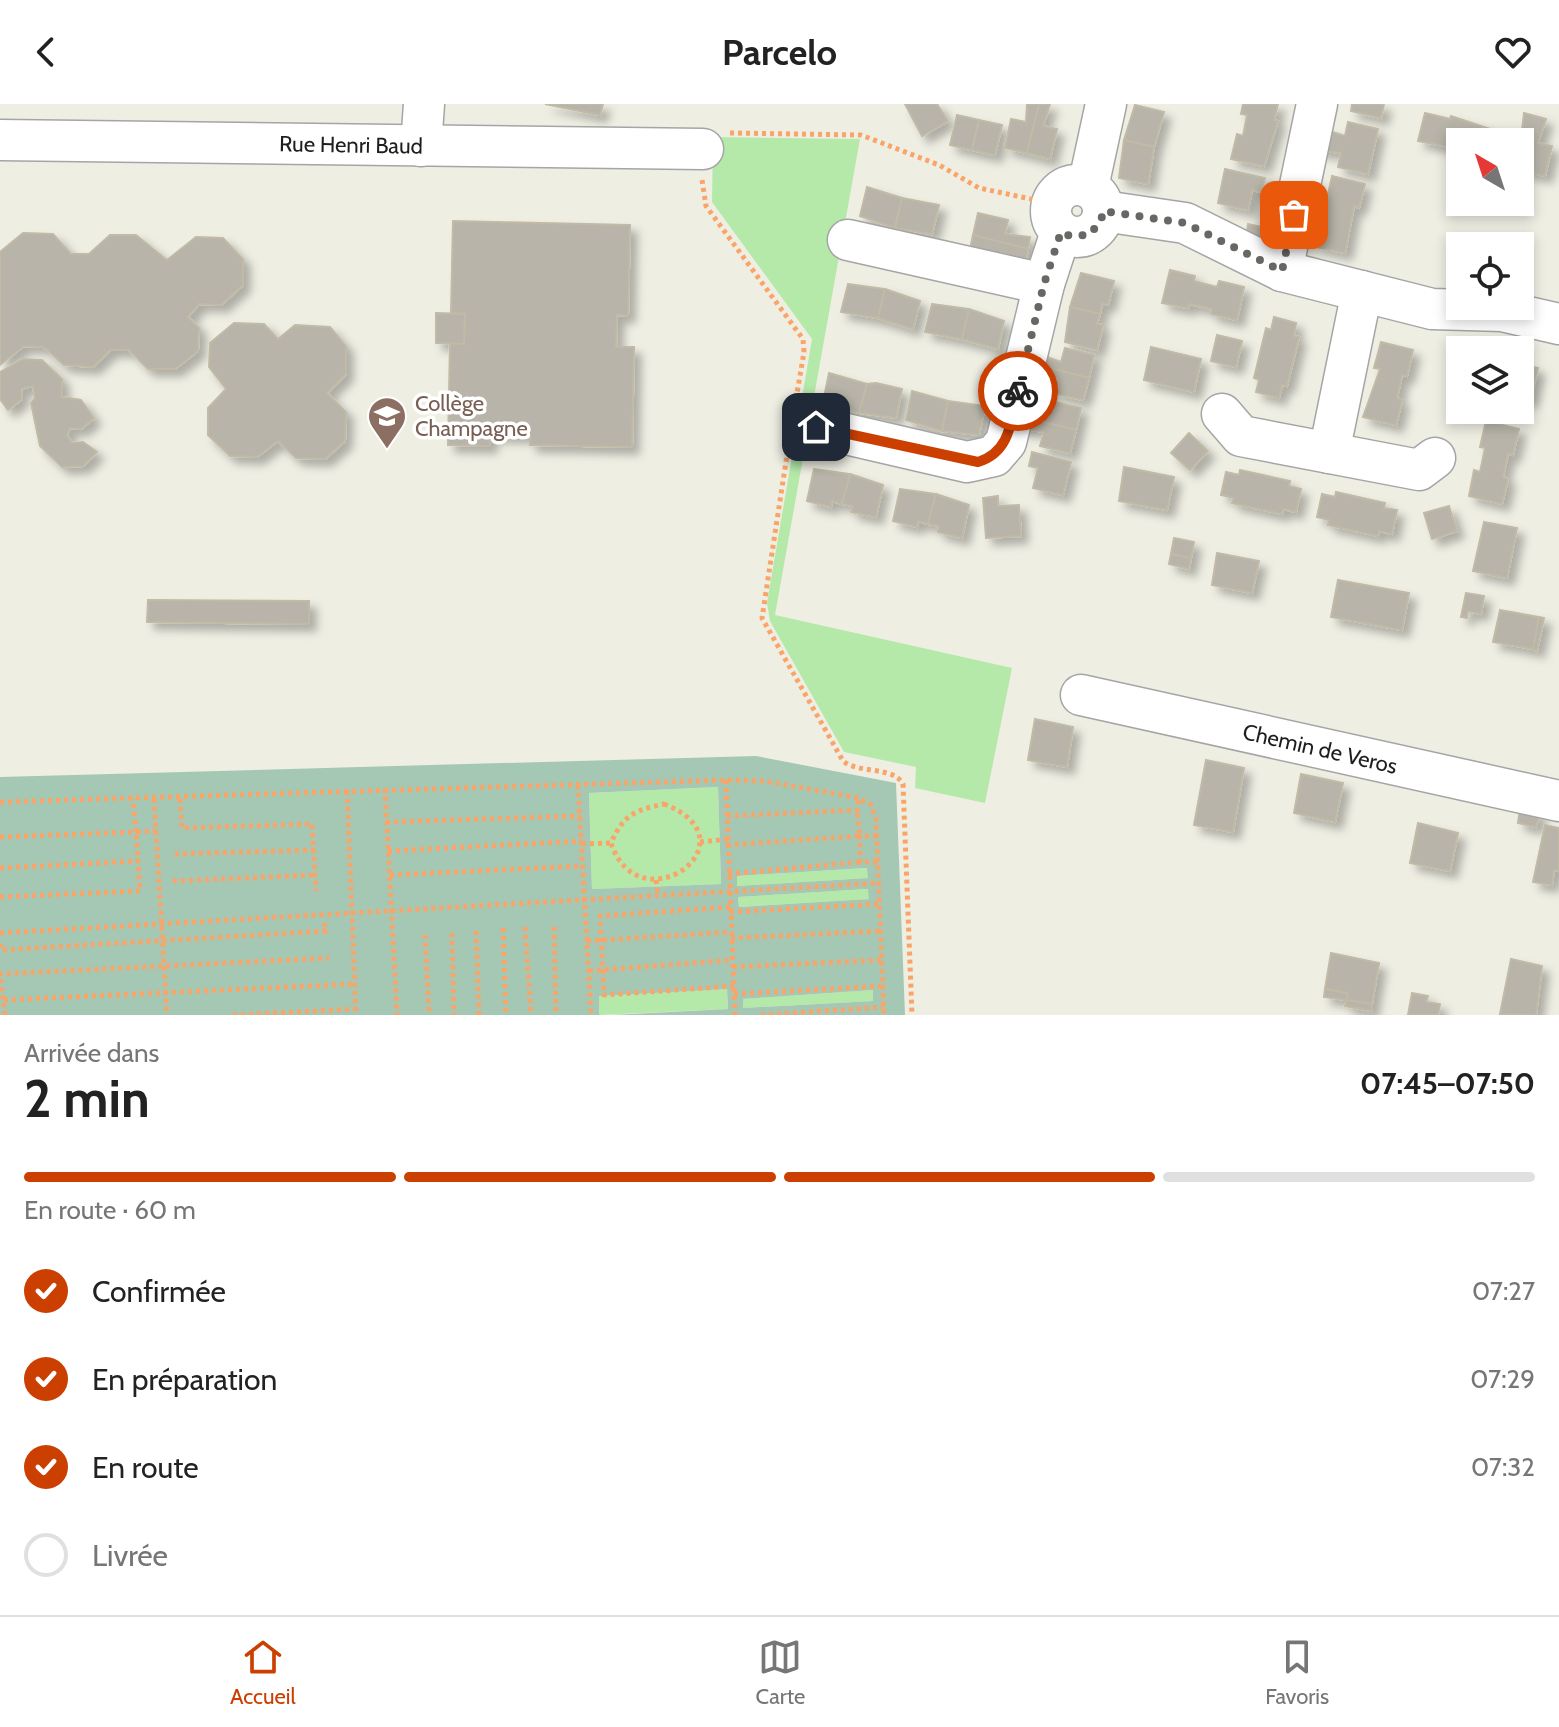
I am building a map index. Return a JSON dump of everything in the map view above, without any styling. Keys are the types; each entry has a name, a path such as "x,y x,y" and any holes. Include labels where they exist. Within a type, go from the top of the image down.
{"street":[{"path":"421,146 424,104"},
{"path":"1056,217 1070,236 1089,235 1101,221 1096,199 1106,104"},
{"path":"1282,271 1317,104"},
{"name":"Rue Henri Baud","path":"0,140 703,149"},
{"path":"1096,199 1185,223 1282,271 1432,309 1502,311 1559,324"},
{"path":"800,427 967,462 994,456 1006,442 1044,284 1056,217"},
{"path":"848,240 1044,284"},
{"path":"1329,453 1362,291"},
{"path":"1222,414 1241,436 1419,470 1435,458"},
{"name":"Chemin de Veros","path":"1081,695 1559,801"}],"path":[{"path":"703,149 703,133 861,135 939,165 979,188 1056,217"},
{"path":"702,192 706,206 803,339 800,427 762,618 843,761 852,767 895,776 903,784 912,1015"},
{"path":"726,780 735,1015"},
{"path":"0,802 180,799 385,789 726,780 764,781 859,798 871,805 877,836 884,1015"},
{"path":"578,785 591,1015"},
{"path":"385,789 397,1015"},
{"path":"233,1015 356,1012 347,791"},
{"path":"859,798 860,862"},
{"path":"0,897 140,891 133,799"},
{"path":"154,799 167,1015"},
{"path":"180,799 182,828 312,824 316,891"},
{"path":"664,804 684,812 699,831 700,842 691,865 678,874 656,880 631,873 616,858 611,843 620,821 638,809 664,804"},
{"path":"727,816 857,810"},
{"path":"386,822 580,816"},
{"path":"0,837 156,831"},
{"path":"700,842 877,836"},
{"path":"388,851 611,843"},
{"path":"175,854 314,850"},
{"path":"0,868 138,861"},
{"path":"728,874 878,862"},
{"path":"390,875 583,866"},
{"path":"173,881 315,875"},
{"path":"656,880 658,895"},
{"path":"0,933 879,883"},
{"path":"734,986 604,995 600,916 880,904"},
{"path":"0,944 1,950 326,931 324,922"},
{"path":"525,927 531,1015"},
{"path":"554,927 556,1015"},
{"path":"503,928 506,1015"},
{"path":"476,931 479,1015"},
{"path":"587,941 881,931"},
{"path":"452,933 454,1015"},
{"path":"425,935 429,1015"},
{"path":"5,1015 0,974 329,958"},
{"path":"589,971 732,963 882,960"},
{"path":"4,1000 166,990 354,984"},
{"path":"734,994 883,986"},
{"path":"761,1015 883,1007"}],"green space":[{"path":"713,137 860,139 775,615 1012,668 985,803 915,788 916,767 844,752 770,621 767,603 812,339 712,202"},
{"path":"756,756 896,783 905,1015 612,1015 728,1009 727,989 599,996 599,1015 0,1015 0,777","holes":["718,787 721,884 592,889 589,793","867,868 868,878 737,886 737,876","868,889 869,899 739,907 738,897","873,990 873,1001 743,1008 743,999"]},
{"path":"718,787 721,884 592,889 589,793"},
{"path":"868,868 868,878 737,886 737,876"},
{"path":"869,889 869,899 739,907 738,897"},
{"path":"727,989 728,1009 599,1015 598,996"},
{"path":"873,990 874,1001 743,1008 742,999"}],"building":[{"path":"545,104 603,104 600,115"},
{"path":"905,104 937,104 948,121 922,136"},
{"path":"1027,104 1039,104 1027,153 1005,148 1011,119 1026,122"},
{"path":"1039,104 1050,104 1043,126 1057,129 1050,159 1027,153"},
{"path":"1243,104 1278,104 1274,120 1278,121 1264,166 1231,159 1237,134 1243,136 1247,115 1241,114"},
{"path":"1352,104 1384,104 1381,118 1351,111"},
{"path":"1135,105 1164,112 1154,147 1124,140"},
{"path":"1425,113 1450,119 1451,116 1487,128 1446,128 1446,146 1418,141"},
{"path":"1524,113 1546,119 1538,143 1552,146 1545,176 1534,173 1534,128 1522,128"},
{"path":"957,115 979,120 972,150 950,145"},
{"path":"979,120 1002,125 995,155 972,150"},
{"path":"1348,122 1378,129 1368,174 1338,167 1341,153 1315,150 1320,128 1345,136"},
{"path":"1124,140 1154,147 1148,184 1119,178"},
{"path":"1225,169 1265,178 1261,192 1252,190 1248,210 1218,203"},
{"path":"1332,176 1365,184 1359,208 1354,206 1345,253 1316,247 1324,198 1327,199"},
{"path":"867,187 902,198 895,228 860,216"},
{"path":"902,198 939,205 932,234 895,228"},
{"path":"978,213 1008,220 1005,234 1030,237 1028,249 973,235"},
{"path":"453,221 630,225 628,316 617,315 616,347 634,347 632,447 530,445 530,436 490,435 490,446 448,445 450,343 464,344 465,314 451,313"},
{"path":"1248,224 1271,229 1268,241 1247,231"},
{"path":"23,233 53,234 71,254 89,254 110,235 136,235 167,260 196,237 223,238 243,259 243,285 221,305 199,304 188,317 199,328 198,351 175,369 148,369 129,350 110,350 93,367 64,365 44,347 24,346 0,365 0,252"},
{"path":"973,235 1028,249 1026,260 1001,252 998,266 968,259"},
{"path":"1170,270 1195,276 1194,281 1217,287 1219,281 1244,287 1237,320 1211,314 1212,309 1162,303"},
{"path":"1081,273 1114,281 1108,305 1102,303 1100,314 1070,307"},
{"path":"848,284 885,289 878,318 841,312"},
{"path":"885,289 920,301 913,329 878,318"},
{"path":"932,304 969,309 962,339 925,332"},
{"path":"1070,307 1100,314 1097,324 1103,325 1097,350 1065,342"},
{"path":"969,309 1004,321 998,349 962,339"},
{"path":"436,313 465,314 464,344 436,343"},
{"path":"1274,317 1296,323 1294,336 1299,337 1287,386 1282,385 1279,398 1256,392 1259,380 1254,378 1266,328 1271,330"},
{"path":"234,323 264,324 278,339 295,325 330,327 346,346 346,374 327,393 346,412 345,441 325,459 296,458 278,441 257,457 230,456 208,435 208,408 226,389 209,367 210,343"},
{"path":"1217,335 1242,341 1236,367 1211,361"},
{"path":"1381,342 1413,350 1407,376 1402,375 1397,398 1402,400 1396,425 1363,417 1380,369 1374,368"},
{"path":"1151,347 1201,359 1194,392 1144,380"},
{"path":"1065,348 1094,355 1089,378 1034,364 1036,353 1061,362"},
{"path":"23,359 42,360 62,379 62,397 81,400 94,418 81,429 70,428 67,435 72,443 83,442 97,452 83,466 62,467 40,446 31,403 35,398 33,386 21,389 22,399 8,410 0,399 0,372"},
{"path":"1034,364 1089,378 1083,400 1053,393 1057,379 1031,375"},
{"path":"829,373 867,384 859,413 823,402"},
{"path":"867,384 902,389 896,418 859,413"},
{"path":"912,391 948,401 942,431 906,420"},
{"path":"948,401 985,406 979,435 942,431"},
{"path":"1052,401 1081,408 1076,430 1021,417 1023,406 1048,415"},
{"path":"1021,417 1076,430 1070,453 1040,446 1044,432 1018,428"},
{"path":"1485,424 1519,429 1513,455 1508,454 1503,477 1508,479 1502,504 1469,496 1474,470 1480,472 1485,448 1480,447"},
{"path":"1189,433 1208,451 1190,470 1171,453"},
{"path":"1032,452 1071,462 1063,495 1033,488 1038,468 1029,466"},
{"path":"1124,467 1174,477 1167,510 1119,501"},
{"path":"814,469 850,474 842,504 832,501 831,507 807,501"},
{"path":"1240,470 1290,481 1289,486 1301,489 1296,512 1283,509 1282,514 1232,503 1234,498 1221,495 1226,472 1239,475"},
{"path":"850,474 883,485 876,517 851,512 853,506 842,504"},
{"path":"900,489 936,494 928,524 918,521 917,527 893,521"},
{"path":"1336,492 1385,503 1384,508 1397,510 1392,534 1379,531 1378,536 1328,525 1329,520 1317,517 1322,494 1335,497"},
{"path":"936,494 969,505 962,538 938,532 939,526 928,524"},
{"path":"998,496 998,506 1019,505 1021,536 986,538 983,498"},
{"path":"1449,506 1457,531 1432,539 1424,513"},
{"path":"1484,522 1517,528 1507,578 1473,571"},
{"path":"1174,538 1194,542 1191,558 1171,554"},
{"path":"1217,553 1259,561 1252,593 1212,585"},
{"path":"1171,554 1191,558 1189,569 1169,564"},
{"path":"1338,580 1409,593 1402,630 1331,617"},
{"path":"1466,593 1484,596 1481,614 1468,611 1467,618 1461,617"},
{"path":"148,600 309,601 309,624 147,622"},
{"path":"1500,610 1539,617 1533,649 1493,642"},
{"path":"1539,617 1544,618 1537,651 1533,649"},
{"path":"1035,719 1073,727 1067,767 1028,760"},
{"path":"1206,760 1244,768 1233,832 1194,825"},
{"path":"1301,774 1343,783 1335,822 1294,813"},
{"path":"1520,809 1540,812 1536,827 1518,823"},
{"path":"1418,823 1458,833 1450,871 1410,863"},
{"path":"1545,825 1559,828 1559,871 1554,870 1552,885 1533,882"},
{"path":"1331,953 1379,963 1372,1004 1347,1000 1347,993 1325,989"},
{"path":"1511,959 1542,966 1536,1015 1500,1014"},
{"path":"1325,989 1347,993 1347,1000 1324,997"},
{"path":"1412,993 1428,996 1426,1002 1440,1004 1438,1015 1408,1015"},
{"path":"1347,1000 1372,1004 1372,1011 1345,1006"}],"way so far":[{"path":"1018,391 1044,284 1061,232 1079,237 1089,235 1101,221 1103,211 1185,223 1210,232 1282,271 1294,215"}],"place":[{"name":"Collège Champagne","path":"387,450"}],"route":[{"path":"816,427 978,462 994,456 1006,442 1018,391"}]}
